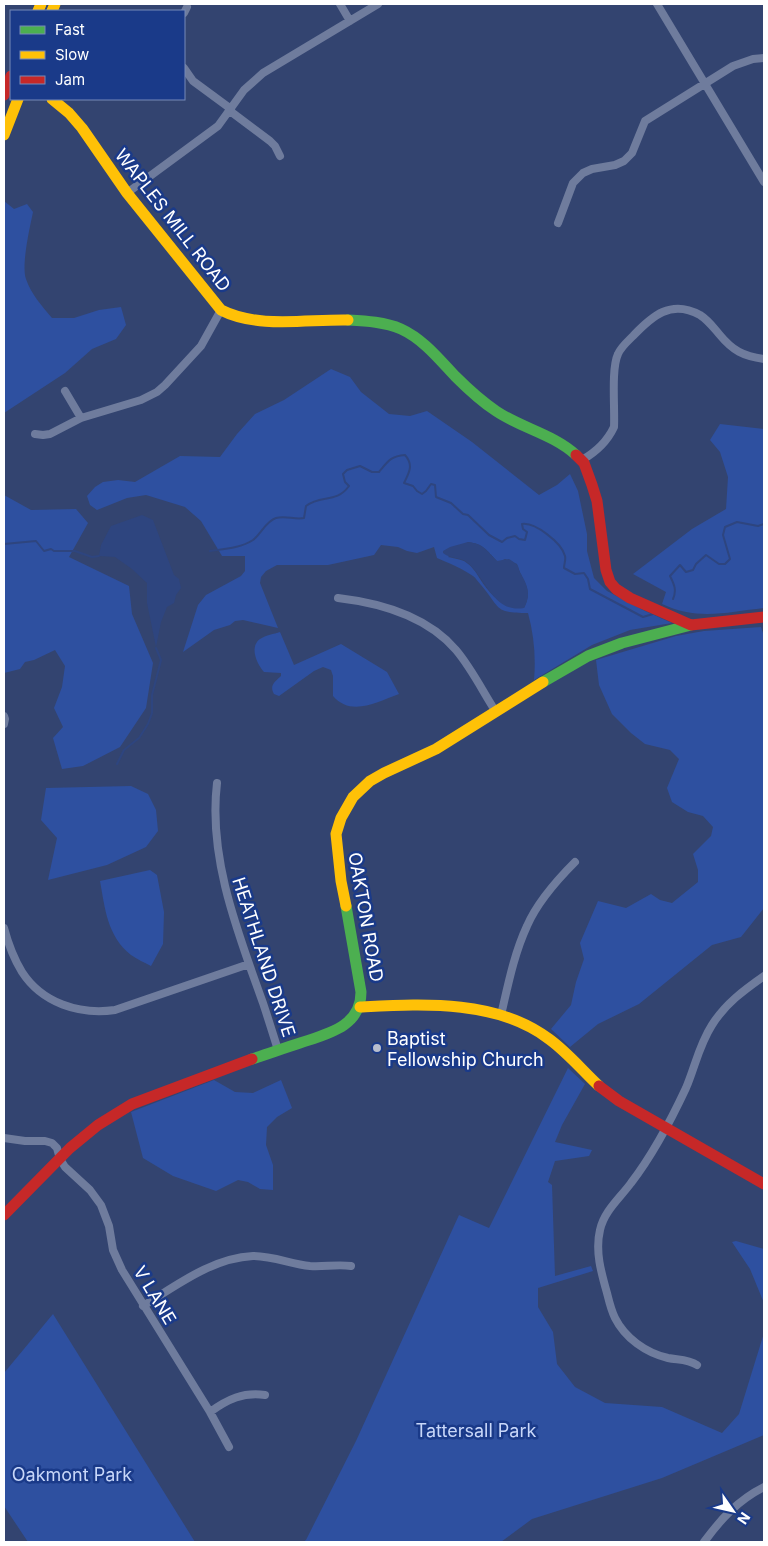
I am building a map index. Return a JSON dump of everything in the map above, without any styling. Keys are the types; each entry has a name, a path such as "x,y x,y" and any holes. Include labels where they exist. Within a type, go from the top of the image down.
{"main road":[{"path":"4,95 10,78"},
{"path":"4,135 18,100"},
{"name":"WAPLES MILL ROAD","path":"53,100 69,113 82,128 128,193 221,310 233,316 249,320 372,322 401,329 425,345 459,381 477,396 505,416 564,446 582,460"},
{"path":"582,460 595,492 604,563 610,582 616,589 630,598 691,625 764,617"},
{"name":"OAKTON ROAD","path":"4,1215 70,1148 98,1125 132,1104 342,1028 351,1020 360,1007 362,1000 336,852 336,834 353,797 370,781 436,749 561,671 599,651 644,636 691,625"},
{"path":"360,1007 436,1005 515,1018 538,1030 605,1092 764,1184"}],"street":[{"path":"340,4 350,22"},
{"path":"128,193 218,126 244,90 263,73 378,4"},
{"path":"657,4 764,182"},
{"path":"558,223 569,189 578,177 592,169 615,165 624,161 632,153 645,122 733,66 753,59 764,58"},
{"path":"185,69 194,81 270,141 280,156"},
{"path":"582,460 602,445 614,427 615,370 618,354 643,325 656,314 676,309 693,312 708,321 724,340 740,354 764,359"},
{"path":"35,434 50,434 81,418 141,400 157,392 201,346 221,310"},
{"path":"65,390 81,418"},
{"path":"338,598 400,612 418,620 439,634 452,645 461,657 496,712"},
{"path":"4,716 4,724"},
{"name":"HEATHLAND DRIVE","path":"217,783 215,803 224,885 278,1050"},
{"path":"501,1015 516,956 527,925 542,901 575,862"},
{"path":"5,934 22,971 31,984 47,997 60,1004 85,1011 101,1012 115,1010 249,964"},
{"path":"697,1365 692,1362 652,1353 641,1347 624,1332 613,1314 599,1263 598,1240 603,1220 640,1171 665,1128 686,1088 700,1048 712,1026 734,999 764,976"},
{"name":"V LANE","path":"4,1138 52,1143 57,1148 60,1159 65,1167 90,1190 101,1205 109,1226 113,1250 122,1270 210,1412 229,1448"},
{"path":"143,1306 203,1269 253,1256 307,1266 351,1266"},
{"path":"210,1412 225,1401 242,1395 265,1395"},
{"path":"704,1542 740,1501 764,1487"}],"green space":[{"path":"4,201 14,209 27,204 33,212 25,265 26,279 34,295 52,318 74,318 99,310 121,307 126,325 116,339 92,349 65,373 4,413"},
{"path":"331,369 350,377 361,392 389,414 410,416 427,411 472,442 539,495 557,485 570,474 578,491 587,534 587,551 594,578 607,591 672,623 630,630 592,645 534,680 534,646 528,613 509,612 499,608 474,577 437,558 434,547 417,553 398,547 381,545 374,555 328,565 277,565 266,571 261,577 260,583 278,628 243,620 235,621 230,625 214,630 183,652 198,605 206,595 241,576 245,571 245,556 222,556 201,521 185,507 146,495 127,498 97,510 90,505 87,496 95,487 103,482 118,480 135,482 180,456 220,457 255,414 284,400","holes":["468,542 478,544 497,561 505,559 517,564 528,595 524,608 510,606 498,600 469,565 462,560 448,557"]},
{"path":"720,424 764,429 764,608 700,614 675,609 662,604 666,592 633,574 692,529 726,509 728,477 720,452 710,440"},
{"path":"4,495 31,510 76,509 88,523 69,557 129,586 132,614 153,663 146,708 120,747 83,766 62,769 53,738 63,727 54,708 62,687 65,666 55,650 25,662 20,669 4,673"},
{"path":"761,627 764,636 764,908 741,937 712,945 639,1004 598,1024 570,1047 551,1029 571,1005 584,959 580,943 598,901 626,908 651,894 660,900 672,903 698,882 698,870 693,854 711,836 713,827 703,816 688,812 672,802 667,788 679,759 670,750 645,744 612,714 599,685 596,660 676,636 704,631"},
{"path":"280,632 294,665 341,644 387,672 399,694 373,704 356,707 348,706 333,696 333,676 331,670 323,667 314,671 279,696 274,694 272,686 281,676 281,673 264,672 255,656 255,646 260,639"},
{"path":"131,786 148,794 156,810 158,831 146,847 107,865 48,880 57,838 41,820 46,788"},
{"path":"150,870 157,875 164,912 163,944 151,966 131,955 117,939 108,921 100,881"},
{"name":"Tattersall Park","path":"568,1068 585,1084 562,1125 555,1142 592,1150 589,1156 555,1161 548,1182 552,1185 555,1276 591,1266 593,1271 538,1288 538,1307 553,1332 557,1364 575,1387 605,1403 662,1407 722,1433 739,1414 764,1333 764,1435 662,1478 532,1519 501,1542 303,1542 306,1540 356,1441 459,1215 489,1228"},
{"path":"214,1080 235,1092 253,1093 281,1080 292,1108 277,1117 267,1127 266,1145 273,1165 273,1190 260,1189 248,1182 238,1180 216,1191 173,1176 143,1158 131,1112"},
{"path":"736,1241 764,1249 764,1303 750,1269 732,1242"},
{"name":"Oakmont Park","path":"53,1314 195,1542 28,1542 4,1506 4,1373"}],"shaded area":[{"path":"142,515 153,520 174,575 179,579 181,588 176,595 174,603 167,607 161,622 156,647 147,603 147,583 115,557 99,556 101,545 111,526"},
{"path":"468,542 481,546 497,561 509,559 518,566 528,591 524,608 513,608 504,605 490,592 472,567 465,561 443,553 443,551 450,547"}],"waterway":[{"path":"210,551 232,548 248,543 269,522 276,518 304,518 306,506 312,502 334,497 344,492 349,486 345,482 343,474 347,470 360,466 372,472 379,472 390,460 405,455 410,466 404,483 413,486 422,494 431,484 435,485 436,497 451,503 463,514 468,515 489,535 502,542 507,538 515,536 525,540 527,532 523,529 522,524 534,526 559,545 565,558 564,568 575,574 584,573 588,579 590,589 643,617 653,614"},
{"path":"673,599 675,590 670,576 680,565 686,572 693,570 696,564 706,555 719,564 725,564 730,559 723,535 725,527 737,522 758,526 764,524"},
{"path":"4,544 36,541 44,551 51,549 54,551 75,551 92,557 99,556"},
{"path":"117,764 124,750 139,738 148,724 152,713 152,695 161,660 156,648"}],"traffic: fast":[{"path":"348,320 382,323 409,333 430,350 465,386 490,407 506,417 547,436 576,455"},
{"path":"543,682 588,656 622,643 691,625"},
{"path":"252,1059 331,1032 349,1021 355,1013 361,992 346,906"}],"traffic: slow":[{"path":"38,10 41,4"},
{"path":"52,10 55,4"},
{"path":"4,135 18,100"},
{"path":"53,100 69,113 82,128 127,193 221,310 235,316 267,321 348,320"},
{"path":"346,906 341,881 336,834 341,818 353,797 370,781 436,749 543,682"},
{"path":"360,1007 433,1005 458,1007 506,1017 528,1026 556,1044 599,1086"}],"traffic: jam":[{"path":"4,95 10,79"},
{"path":"576,455 584,463 597,501 606,570 610,582 616,589 630,598 691,625 764,617"},
{"path":"4,1215 70,1148 98,1125 132,1104 252,1059"},
{"path":"599,1086 619,1101 764,1184"}],"place":[{"name":"Baptist Fellowship Church","path":"377,1048"}]}
